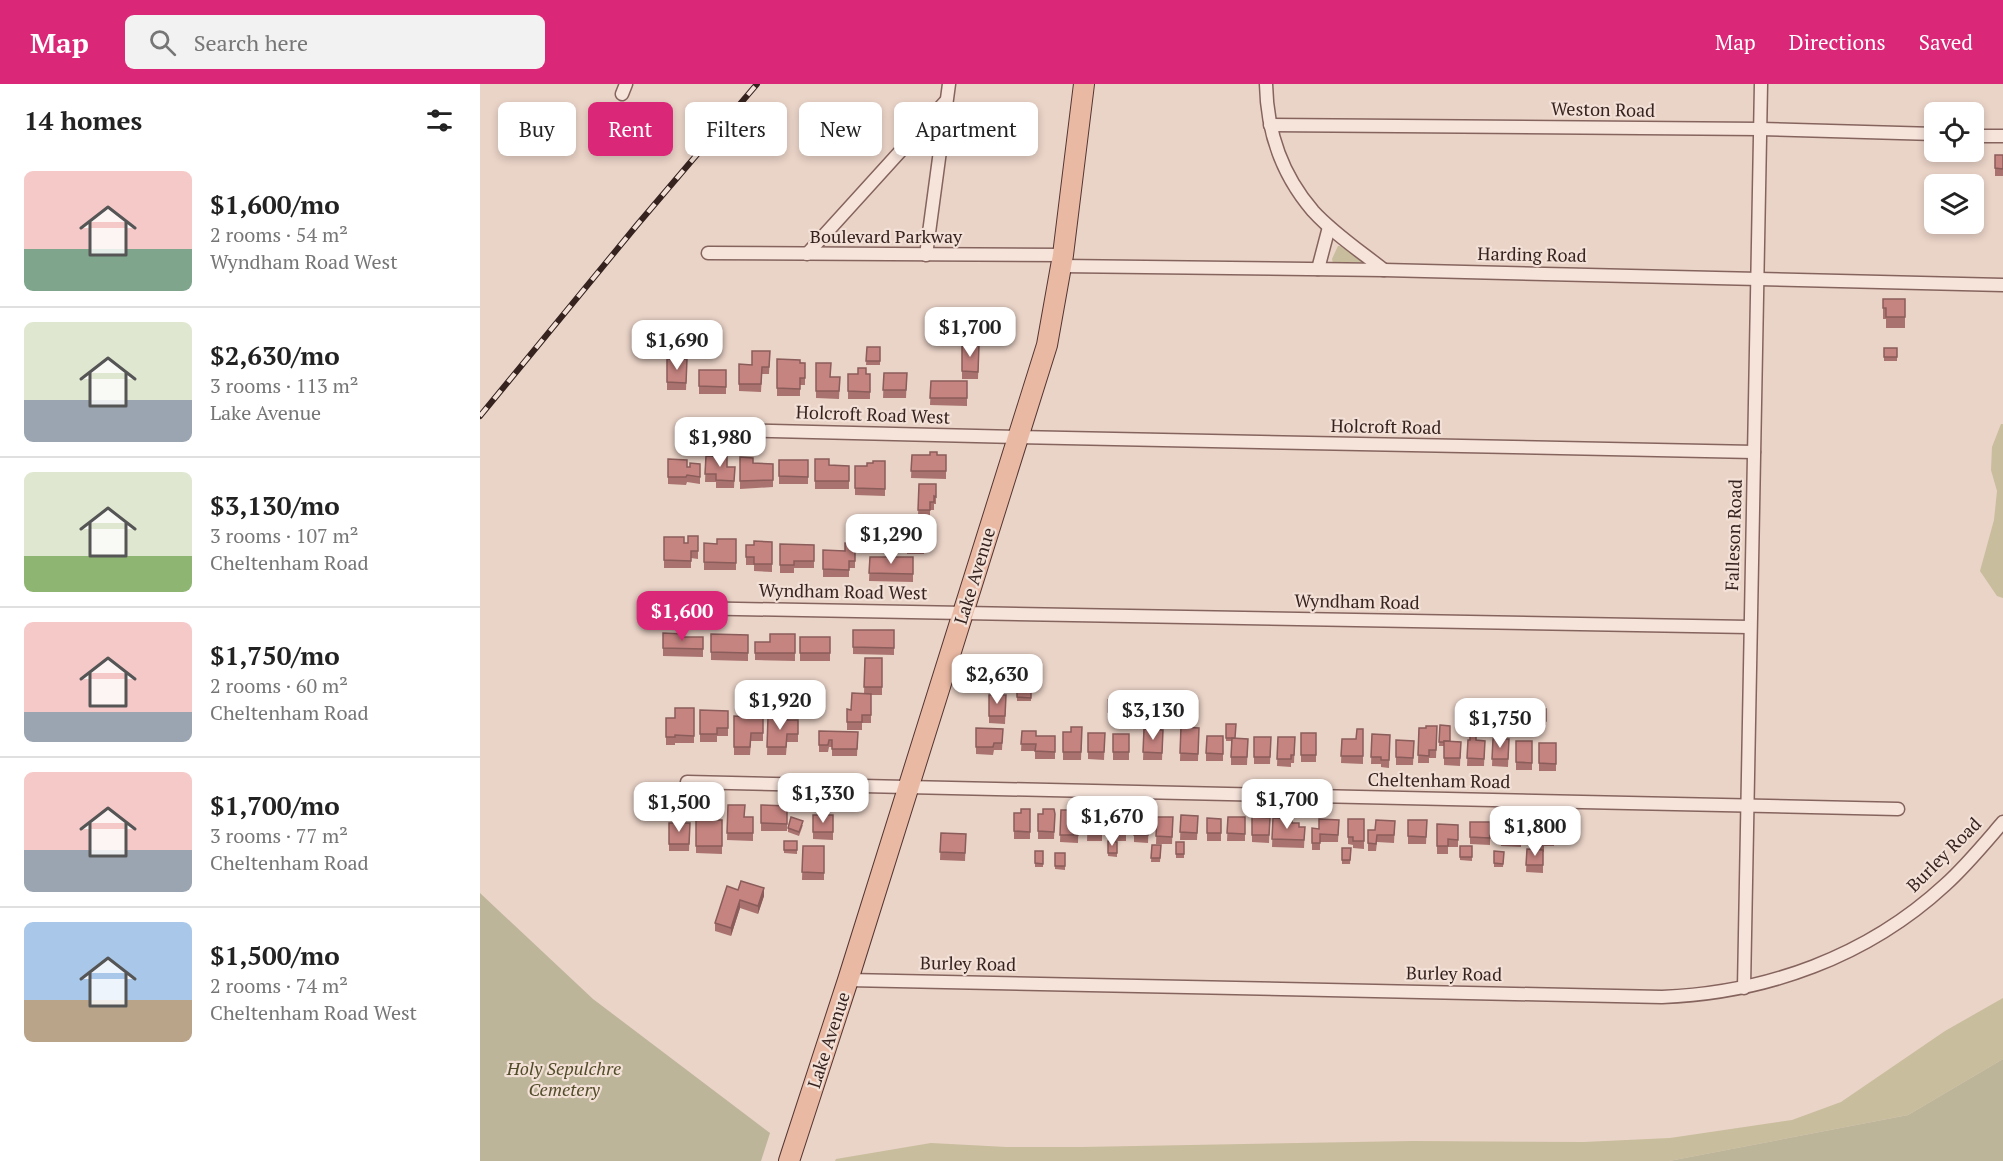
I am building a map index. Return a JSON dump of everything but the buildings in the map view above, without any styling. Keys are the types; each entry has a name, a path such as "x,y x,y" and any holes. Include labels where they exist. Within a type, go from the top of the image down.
{"main road":[{"name":"Lake Avenue","path":"789,1161 1047,345 1062,261 1084,84"}],"street":[{"path":"945,102 949,84"},
{"path":"1266,84 1270,125 1282,163 1292,181 1314,212 1329,227 1384,270"},
{"name":"Falleson Road","path":"1744,988 1761,84"},
{"name":"Weston Road","path":"1270,125 1760,129 1924,134"},
{"path":"1984,136 2003,136"},
{"path":"807,254 896,156"},
{"path":"926,255 938,156"},
{"path":"1318,269 1329,227"},
{"name":"Boulevard Parkway","path":"708,253 926,255 1062,261"},
{"name":"Harding Road","path":"1062,261 2003,285"},
{"name":"Holcroft Road West","path":"693,429 1017,437"},
{"name":"Holcroft Road","path":"1017,437 1755,452"},
{"name":"Wyndham Road West","path":"686,608 963,612"},
{"name":"Wyndham Road","path":"963,612 1749,627"},
{"name":"Cheltenham Road","path":"687,783 1898,809"},
{"name":"Burley Road","path":"848,980 1690,996 1744,988 1788,976 1829,961 1860,945 1895,924 1944,886 2003,822"}],"shaded area":[{"path":"1338,246 1365,262 1333,263 1332,259"},
{"path":"2001,424 2003,424 2003,598 1997,596 1980,571 1994,520 1997,491 1991,470 1992,447"},
{"path":"2003,998 2003,1059 1908,1115 1669,1161 835,1161 931,1143 1006,1147 1082,1147 1413,1141 1584,1142 1670,1138 1792,1120 1841,1102 1945,1031"}],"green space":[{"name":"Holy Sepulchre Cemetery","path":"480,893 593,999 770,1133 761,1161 480,1161"},
{"path":"2003,1059 2003,1161 1669,1161 1908,1115"}],"railway":[{"path":"480,416 637,225 757,84"}]}
